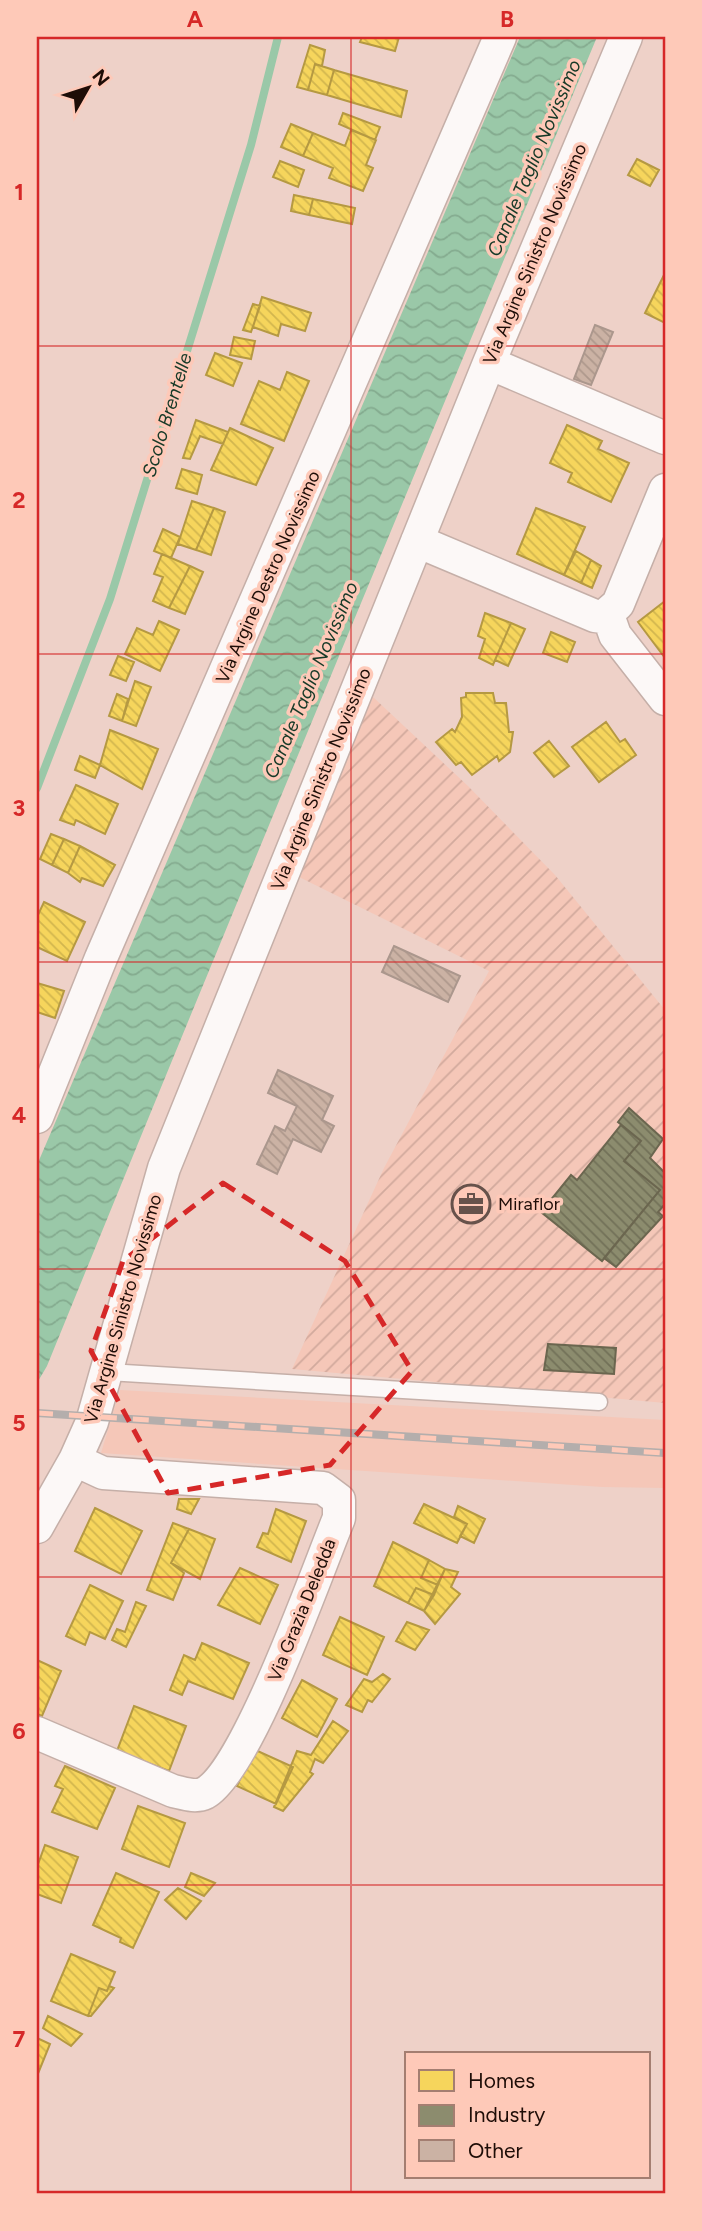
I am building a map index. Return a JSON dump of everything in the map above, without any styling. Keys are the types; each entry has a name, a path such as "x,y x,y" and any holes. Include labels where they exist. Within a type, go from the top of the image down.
{"street":[{"name":"Via Argine Destro Novissimo","path":"37,1117 101,958 500,37"},
{"name":"Via Argine Sinistro Novissimo","path":"37,1527 75,1460 108,1372 164,1168 489,363 626,37"},
{"path":"489,363 665,438"},
{"path":"417,541 595,616 608,615 618,604 665,490"},
{"path":"608,615 615,635 665,699"},
{"name":"Via Grazia Deledda","path":"37,1734 173,1791 192,1796 204,1793 225,1769 259,1716 339,1518 339,1500 323,1488 103,1474 75,1460"}],"lane":[{"path":"108,1372 599,1402"}],"highlighted area":[{"path":"223,1183 345,1261 412,1371 330,1465 168,1493 91,1351 123,1261"}],"shaded area":[{"path":"373,697 468,786 555,875 665,1010 665,1403 292,1369 384,1168 489,971 297,876"},
{"path":"120,1390 665,1420 665,1488 602,1487 101,1453"}],"water":[{"name":"Canale Taglio Novissimo","path":"520,37 597,37 47,1366 37,1383 37,1165"}],"building: Homes":[{"path":"362,37 399,37 395,51 360,42"},
{"path":"310,45 325,50 322,66 315,64 308,90 297,87"},
{"path":"315,64 334,70 327,95 308,90"},
{"path":"334,70 407,91 401,117 327,95"},
{"path":"343,113 380,127 375,140 339,124"},
{"path":"291,124 313,133 303,156 281,147"},
{"path":"351,130 376,140 366,165 373,168 363,191 329,178 333,168 303,156 313,133 345,146"},
{"path":"637,159 659,170 650,186 628,175"},
{"path":"280,161 304,170 298,187 273,177"},
{"path":"294,195 313,199 309,215 291,211"},
{"path":"313,199 355,208 352,224 309,215"},
{"path":"665,273 665,323 645,313"},
{"path":"262,297 311,313 305,331 281,324 278,336 253,327"},
{"path":"253,304 260,306 251,332 243,330"},
{"path":"234,337 255,341 251,359 230,355"},
{"path":"215,353 242,363 233,386 206,375"},
{"path":"287,372 309,381 284,441 241,424 259,381 280,390"},
{"path":"196,420 228,432 223,444 200,436 190,459 183,458"},
{"path":"567,425 602,441 598,449 629,463 611,502 568,482 572,473 550,463"},
{"path":"230,428 273,448 256,485 211,470"},
{"path":"182,469 202,475 197,494 176,488"},
{"path":"192,501 214,508 196,550 178,544"},
{"path":"214,508 225,512 211,555 196,550"},
{"path":"536,508 585,527 564,575 517,554"},
{"path":"163,529 180,537 171,558 154,551"},
{"path":"576,551 591,560 581,583 564,575"},
{"path":"162,554 190,566 169,608 153,601 163,577 154,574"},
{"path":"591,560 601,566 592,588 581,583"},
{"path":"190,566 203,572 185,614 169,608"},
{"path":"665,601 665,658 638,622"},
{"path":"485,613 511,623 493,665 479,658 485,639 478,636"},
{"path":"159,621 179,630 160,671 125,654 137,628 153,635"},
{"path":"511,623 525,629 508,666 495,660"},
{"path":"551,632 575,642 567,662 543,653"},
{"path":"118,656 134,662 126,681 110,675"},
{"path":"135,681 151,687 136,726 122,721"},
{"path":"466,693 493,693 495,703 506,703 509,732 513,732 510,752 499,761 497,756 472,775 461,762 456,765 436,742 452,729 455,732 462,717 461,698 466,697"},
{"path":"117,694 128,699 122,721 109,716"},
{"path":"606,722 620,742 625,739 636,755 599,782 572,747"},
{"path":"110,730 158,749 142,789 100,765"},
{"path":"549,741 569,766 554,777 534,753"},
{"path":"80,756 100,765 95,778 75,770"},
{"path":"76,785 118,804 105,834 76,820 74,825 60,820"},
{"path":"51,834 64,839 52,865 40,859"},
{"path":"64,839 80,846 68,873 52,865"},
{"path":"80,846 115,865 103,886 82,878 80,882 68,873"},
{"path":"44,902 85,922 67,961 37,947 37,917"},
{"path":"37,983 64,991 55,1018 37,1012"},
{"path":"179,1499 199,1499 191,1514 177,1509"},
{"path":"424,1504 467,1524 457,1543 414,1523"},
{"path":"458,1506 485,1519 474,1543 460,1536 467,1524 454,1517"},
{"path":"95,1508 142,1531 121,1574 75,1551"},
{"path":"276,1509 306,1521 291,1562 257,1547 263,1533 268,1534"},
{"path":"173,1523 189,1529 171,1563 184,1573 173,1600 147,1590"},
{"path":"189,1529 215,1539 200,1579 171,1563"},
{"path":"393,1542 429,1560 421,1578 438,1585 434,1595 416,1588 408,1603 374,1586"},
{"path":"429,1560 445,1569 438,1585 421,1578"},
{"path":"240,1568 278,1585 260,1624 218,1605"},
{"path":"445,1569 458,1572 451,1587 460,1594 435,1624 424,1611"},
{"path":"90,1585 123,1601 105,1639 90,1632 85,1645 66,1636"},
{"path":"416,1588 434,1595 424,1611 408,1603"},
{"path":"136,1602 146,1606 126,1647 112,1640 117,1629 125,1632"},
{"path":"340,1617 384,1637 367,1675 323,1655"},
{"path":"407,1622 429,1630 415,1650 396,1641"},
{"path":"202,1643 249,1663 233,1699 188,1681 182,1695 170,1690 184,1655 195,1660"},
{"path":"37,1660 61,1671 42,1716 37,1714"},
{"path":"383,1674 390,1679 372,1702 368,1700 362,1712 346,1705 364,1679 372,1682"},
{"path":"302,1680 337,1699 317,1737 282,1718"},
{"path":"134,1706 186,1726 169,1771 117,1751"},
{"path":"333,1721 348,1731 323,1763 315,1759 310,1772 313,1774 283,1811 274,1807 297,1751 311,1755"},
{"path":"253,1749 293,1767 276,1804 237,1786"},
{"path":"65,1766 115,1788 97,1829 52,1812 63,1789 55,1786"},
{"path":"138,1806 185,1823 169,1867 122,1849"},
{"path":"45,1845 78,1857 61,1903 37,1894 37,1867"},
{"path":"116,1873 159,1892 133,1948 120,1942 121,1938 93,1925"},
{"path":"191,1873 215,1883 204,1896 185,1887"},
{"path":"178,1888 201,1901 186,1919 165,1900"},
{"path":"71,1954 115,1972 107,1991 99,1988 88,2016 51,2001"},
{"path":"109,1986 114,1988 91,2016 88,2016 99,1988 107,1991"},
{"path":"48,2016 82,2034 71,2046 43,2028"},
{"path":"37,2038 50,2044 37,2076"}],"building: Industry":[{"path":"629,1108 663,1139 650,1158 665,1173 665,1204 658,1212 663,1216 616,1267 604,1258 660,1190 624,1161 641,1141 618,1122"},
{"path":"621,1125 641,1141 624,1161 660,1190 602,1261 541,1212 571,1175 577,1180"},
{"path":"548,1344 616,1348 614,1374 544,1370"}],"building: Other":[{"path":"595,325 613,332 591,385 574,379"},
{"path":"394,946 460,976 448,1002 382,972"},
{"path":"278,1070 333,1096 322,1120 334,1126 321,1152 293,1139 277,1174 257,1164 275,1126 285,1131 297,1106 268,1093"}],"waterway":[{"name":"Scolo Brentelle","path":"37,788 110,599 251,145 278,37"}],"railway":[{"path":"37,1413 665,1453"}],"place":[{"name":"Miraflor","path":"471,1204"}]}
